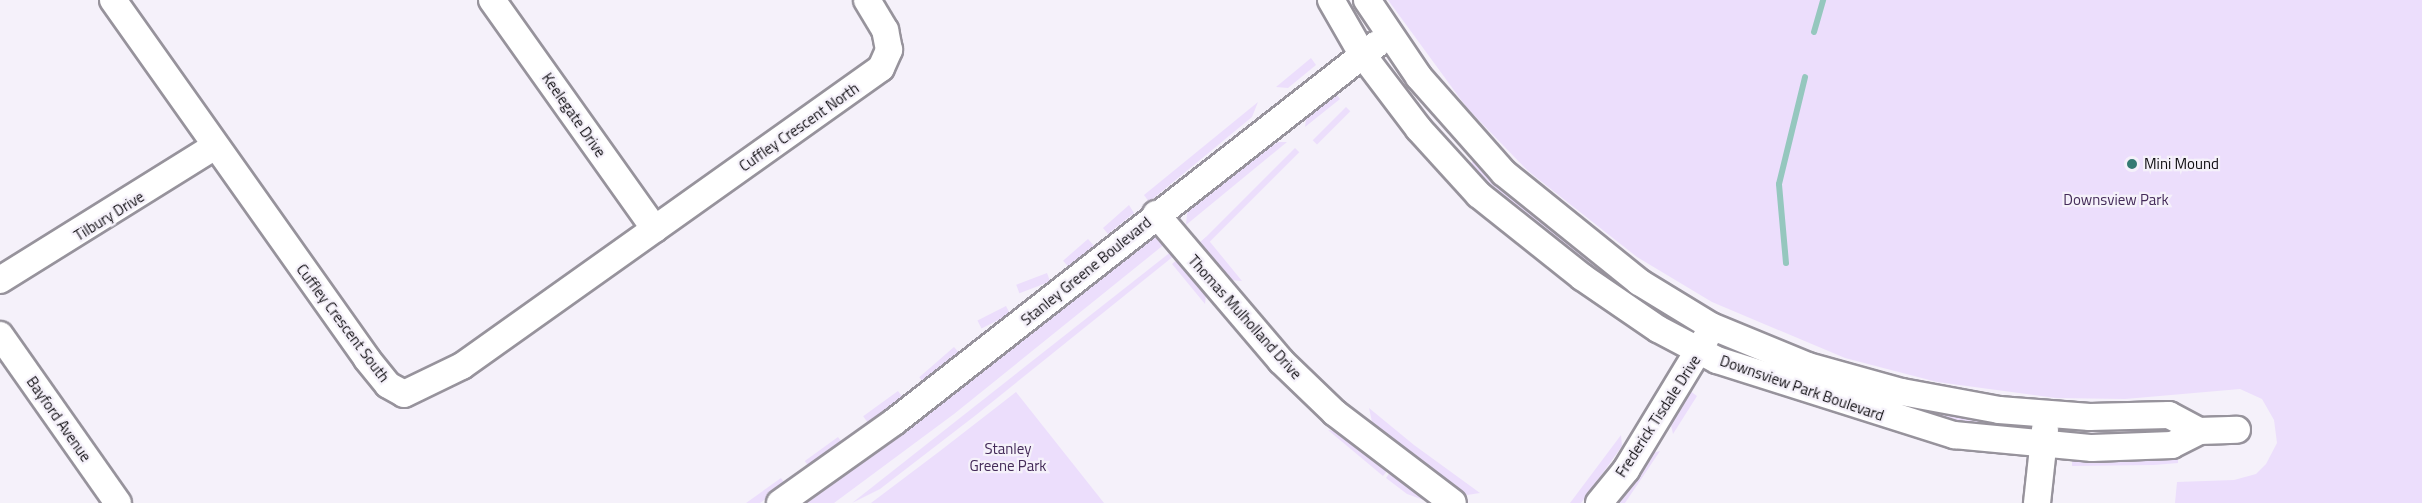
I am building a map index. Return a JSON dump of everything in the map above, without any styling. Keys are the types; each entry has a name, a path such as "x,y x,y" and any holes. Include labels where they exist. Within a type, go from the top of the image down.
{"street":[{"name":"Cuffley Crescent South","path":"114,0 367,359 388,385 404,394 454,372 655,229"},
{"name":"Keelegate Drive","path":"492,0 655,229"},
{"name":"Cuffley Crescent North","path":"655,229 881,68 890,50 885,30 867,0"},
{"name":"Downsview Park Boulevard","path":"1331,0 1362,54 1479,195 1582,277 1700,351 1873,413 1954,435 2043,444 2172,446 2199,431 2236,430"},
{"name":"Downsview Park Boulevard","path":"1367,0 1389,36 1466,134 1511,180 1639,282 1712,326 1808,366 1902,392 2046,413 2169,415 2199,431"},
{"name":"Stanley Greene Boulevard","path":"780,503 894,422 1156,214 1362,54 1389,36"},
{"name":"Tilbury Drive","path":"0,280 215,146"},
{"name":"Thomas Mulholland Drive","path":"1156,214 1288,368 1335,413 1453,503"},
{"name":"Frederick Tisdale Drive","path":"1599,503 1700,351 1712,326"},
{"name":"Bayford Avenue","path":"0,335 118,503"},
{"path":"2037,503 2046,413"}],"green space":[{"name":"Downsview Park","path":"1388,0 2422,0 2422,503 2175,503 2177,482 2234,480 2256,474 2266,464 2277,443 2274,420 2262,399 2240,389 2125,399 2056,398 1937,382 1845,358 1712,302 1637,257 1528,171 1467,108"},
{"path":"1311,58 1316,65 1288,88 1276,87"},
{"path":"1335,93 1340,99 1305,127 1306,119"},
{"path":"1258,102 1252,117 1149,202 1144,195"},
{"path":"1346,107 1350,111 1317,144 1313,140"},
{"path":"1278,142 1287,142 1186,225 1188,204"},
{"path":"1295,148 1299,152 1204,247 1200,243"},
{"path":"1475,159 1590,259 1666,308 1662,315 1584,264 1521,213 1470,164"},
{"path":"1129,205 1134,213 1108,234 1103,228"},
{"path":"1155,237 1166,243 954,414 834,503 807,503 914,425 1143,241"},
{"path":"1206,237 1242,281 1230,280 1199,243"},
{"path":"1088,239 1094,246 1069,267 1063,261"},
{"path":"1172,251 1175,255 976,415 880,489 852,503"},
{"path":"1178,259 1206,294 1205,304 1172,264"},
{"path":"1047,273 1050,281 1019,293 1016,285"},
{"path":"1006,306 1010,314 982,329 977,321"},
{"path":"954,347 960,354 925,384 919,377"},
{"path":"1830,382 2000,420 1998,428 1940,419"},
{"path":"898,391 903,398 869,424 863,416"},
{"path":"1690,391 1697,396 1673,434 1670,421"},
{"name":"Stanley Greene Park","path":"1016,392 1104,503 871,503 940,451"},
{"path":"1369,408 1414,445 1480,493 1467,495 1402,448 1372,422"},
{"path":"2171,426 2172,434 2093,444 2092,436"},
{"path":"1328,430 1342,432 1388,470 1383,476"},
{"path":"1621,435 1622,446 1588,494 1581,503 1570,503"},
{"path":"838,437 843,444 810,468 805,461"},
{"path":"1660,451 1625,503 1614,503 1648,454"},
{"path":"2178,458 2178,463 2154,465 2072,466 2072,461"},
{"path":"1390,472 1432,503 1407,494 1386,478"},
{"path":"781,478 786,485 760,503 746,503"}],"waterway":[{"path":"1814,32 1823,0"},
{"path":"1786,263 1779,184 1805,77"}],"place":[{"name":"Mini Mound","path":"2132,164"}]}
